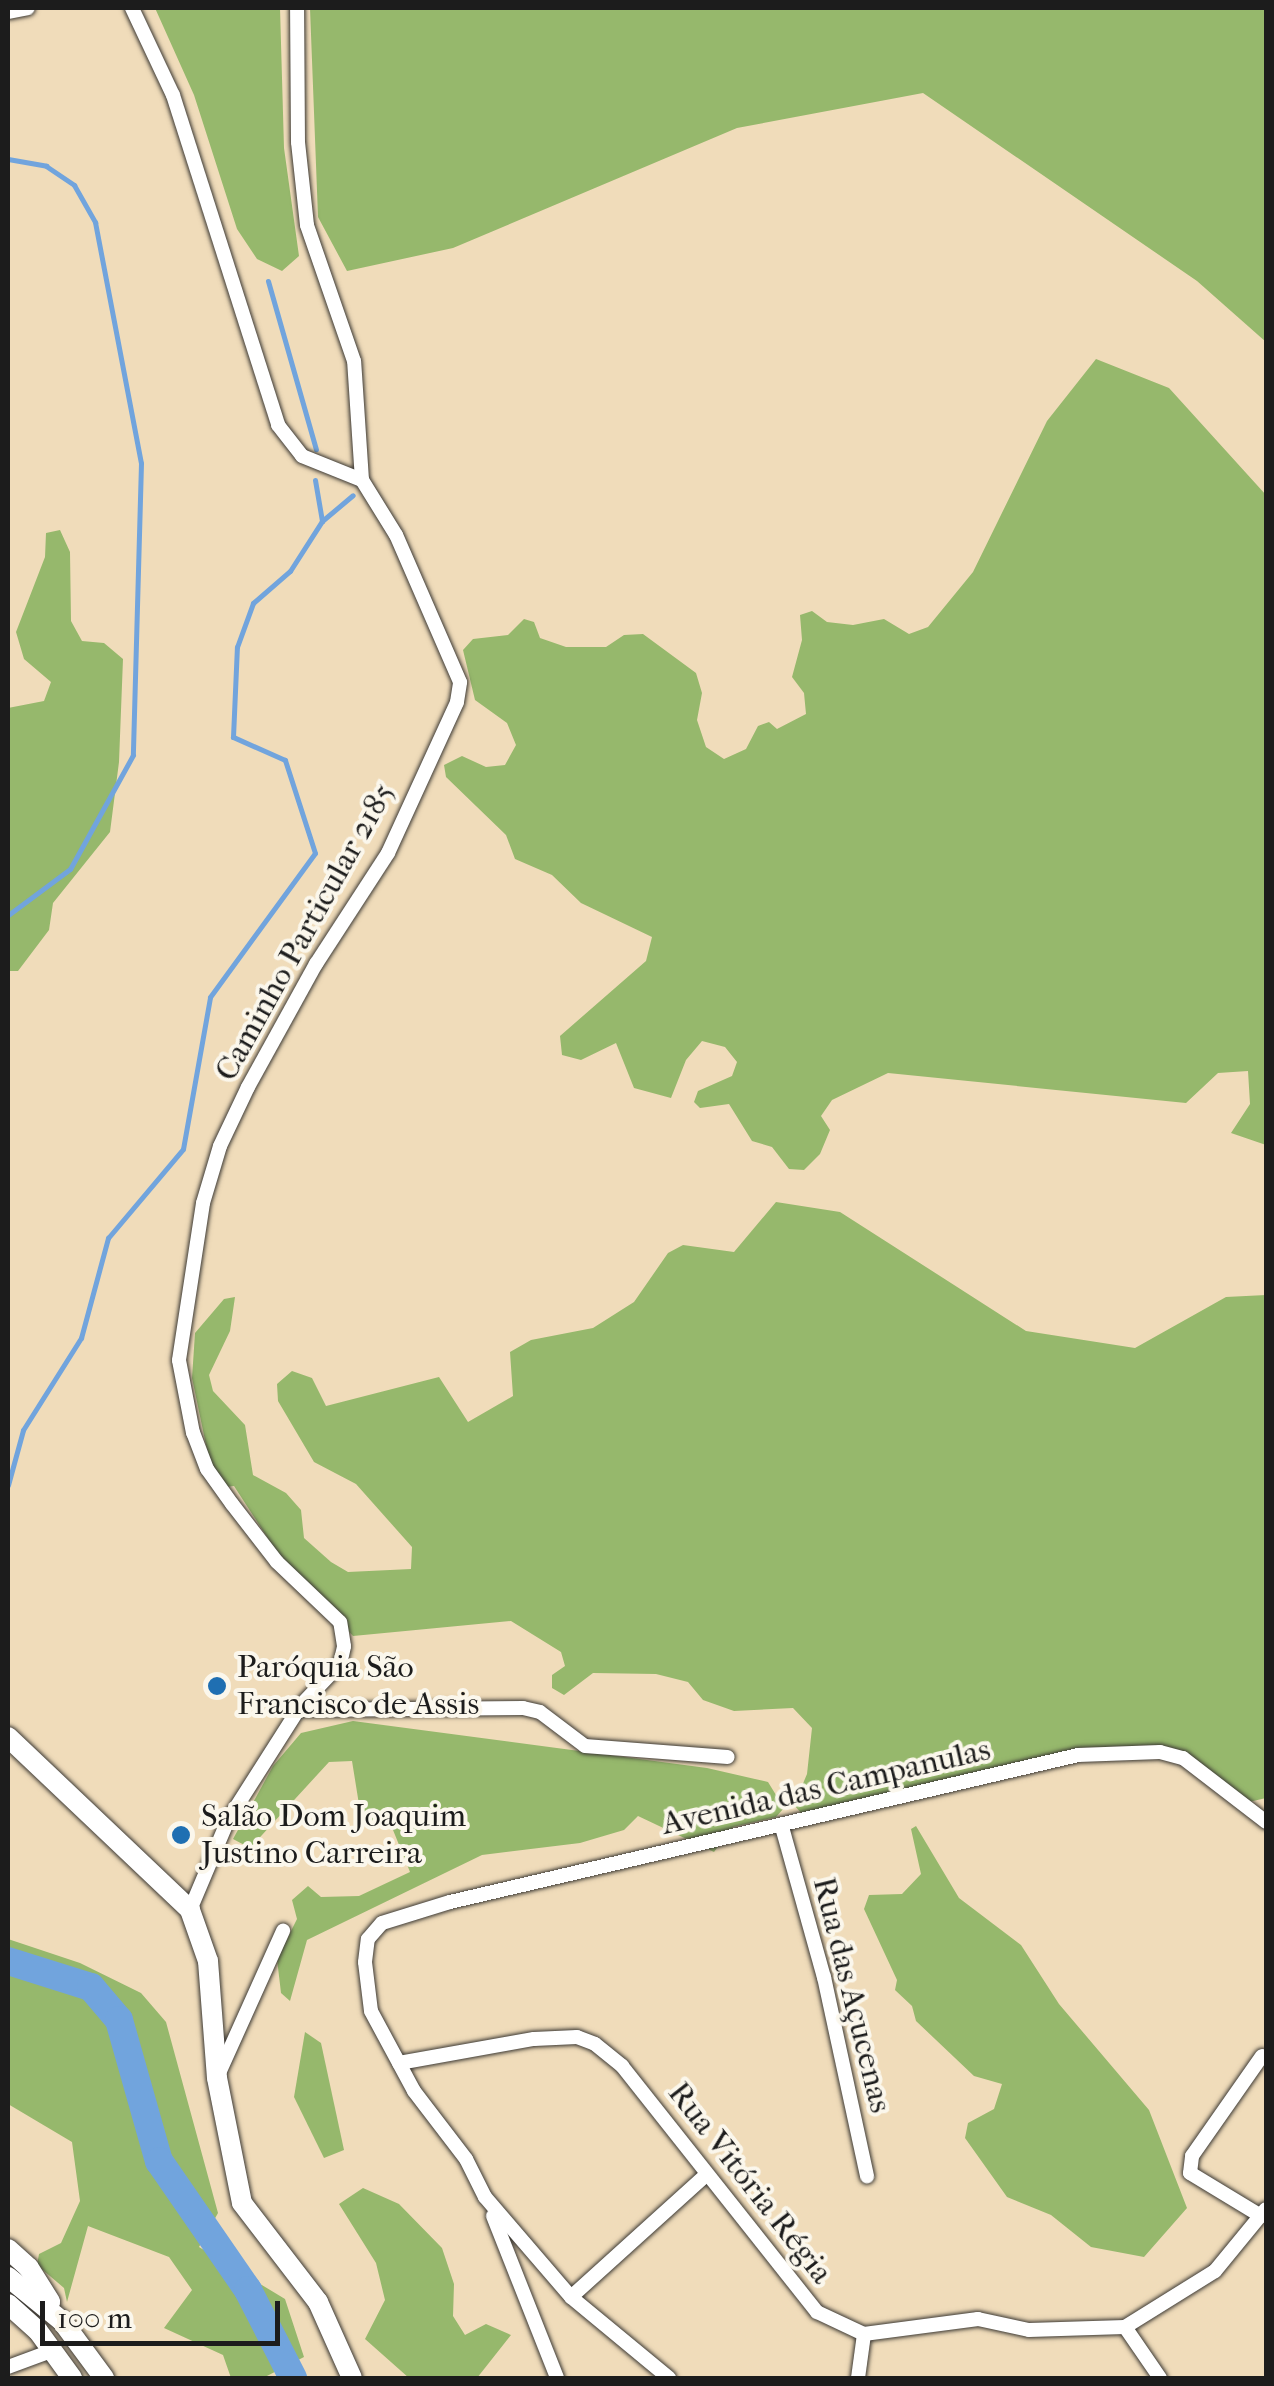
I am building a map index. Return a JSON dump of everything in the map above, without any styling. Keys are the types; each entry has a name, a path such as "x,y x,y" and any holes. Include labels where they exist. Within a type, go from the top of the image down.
{"street":[{"path":"8,12 28,8"},
{"path":"132,8 172,95 278,426 302,456 362,480"},
{"name":"Caminho Particular 2185","path":"297,8 298,142 308,225 354,361 362,480 396,535 460,670 458,702 388,853 316,964 220,1146 203,1203 179,1360 207,1469 277,1562 340,1622 340,1664 298,1710"},
{"path":"190,1910 228,1820 298,1710 523,1708 540,1712 585,1746 728,1757"},
{"path":"8,1736 190,1910 208,1962 217,2078 242,2204 318,2302 348,2378"},
{"name":"Avenida das Campanulas","path":"398,2063 371,2011 364,1962 368,1939 382,1924 450,1902 782,1828 1078,1756 1126,1751 1182,1758 1266,1822"},
{"name":"Rua das Açucenas","path":"782,1828 824,1976 867,2176"},
{"path":"217,2078 283,1931"},
{"name":"Rua Vitória Régia","path":"398,2063 578,2038 622,2066 817,2312 864,2334"},
{"path":"858,2378 864,2334 978,2319 1030,2330 1126,2327 1216,2270 1264,2213 1190,2173 1192,2156 1262,2056"},
{"path":"398,2063 466,2159 557,2378"},
{"path":"571,2297 707,2174"},
{"path":"484,2197 571,2297 669,2378"},
{"path":"8,2249 29,2268 104,2378"},
{"path":"8,2277 62,2321"},
{"path":"8,2304 54,2350 72,2378"},
{"path":"1126,2327 1160,2378"},
{"path":"8,2366 54,2350"}],"green space":[{"path":"155,8 280,8 284,148 299,256 282,271 257,259 237,229 194,95"},
{"path":"310,8 1266,8 1266,342 1197,281 923,93 737,128 453,248 347,271 318,217"},
{"path":"1096,359 1169,388 1266,495 1266,1145 1231,1133 1250,1104 1248,1071 1218,1073 1186,1103 888,1073 832,1100 821,1116 830,1130 820,1154 804,1170 789,1169 772,1147 752,1141 729,1104 700,1108 694,1102 698,1091 732,1076 737,1062 725,1047 702,1041 686,1060 671,1098 634,1088 616,1043 581,1060 562,1055 560,1036 646,961 652,937 581,903 552,875 515,859 506,835 446,777 444,765 462,756 486,767 505,765 516,745 507,723 475,700 463,650 473,639 508,635 524,619 534,622 540,638 566,647 606,647 624,635 643,634 696,673 702,693 697,720 706,747 724,759 746,749 758,726 769,722 777,729 806,714 804,693 792,677 802,640 800,615 812,611 827,622 853,625 884,619 909,634 928,627 973,572 1047,421"},
{"path":"60,530 70,552 71,621 82,641 104,643 123,659 119,762 110,832 53,903 49,930 18,971 8,971 8,708 44,701 51,682 24,659 16,632 45,557 46,533"},
{"path":"776,1202 840,1212 1026,1331 1135,1348 1226,1297 1266,1295 1266,1798 1249,1802 1185,1754 1156,1745 1081,1748 802,1814 794,1805 807,1774 812,1728 793,1708 734,1711 703,1700 688,1682 656,1674 593,1673 564,1695 552,1688 552,1675 565,1666 561,1652 511,1621 353,1636 280,1557 234,1486 225,1487 210,1464 192,1378 195,1333 224,1299 235,1297 230,1331 209,1375 213,1391 245,1425 253,1475 286,1493 301,1510 304,1538 331,1562 348,1572 411,1569 412,1547 356,1484 314,1462 278,1401 277,1384 292,1371 312,1378 326,1406 439,1377 468,1422 513,1396 510,1352 531,1340 593,1328 634,1302 668,1253 683,1245 734,1252"},
{"path":"353,1721 707,1768 768,1782 784,1808 776,1817 733,1827 714,1852 638,1816 624,1830 580,1843 482,1855 307,1940 290,2001 281,1993 277,1959 297,1919 292,1900 308,1886 321,1897 359,1896 410,1872 393,1830 362,1823 352,1761 329,1762 250,1848 233,1839 273,1766 301,1733"},
{"path":"916,1826 959,1898 1021,1945 1059,2004 1149,2110 1187,2208 1144,2257 1091,2247 1051,2215 1007,2197 965,2138 968,2123 994,2109 1002,2084 974,2076 916,2021 912,2006 895,1990 897,1980 864,1909 869,1895 902,1894 921,1874 911,1829"},
{"path":"8,1939 80,1963 141,1993 166,2022 218,2213 199,2247 285,2299 304,2357 263,2378 231,2378 223,2355 164,2328 192,2290 169,2257 88,2226 67,2302 64,2288 37,2265 39,2254 61,2243 80,2201 72,2142 8,2104"},
{"path":"305,2032 321,2043 344,2150 324,2158 294,2097"},
{"path":"363,2188 399,2204 442,2248 454,2284 453,2316 465,2335 486,2324 511,2335 477,2378 409,2378 365,2339 385,2300 376,2263 339,2204"}],"waterway":[{"path":"8,159 46,166 74,185 95,222 141,463 133,755 70,869 8,915"},
{"path":"268,281 316,449"},
{"path":"315,480 322,521"},
{"path":"8,1485 23,1430 81,1338 108,1238 183,1149 210,997 315,853 285,760 233,737 237,647 253,603 290,571 322,521 353,495"},
{"path":"8,1961 91,1987 119,2020 159,2161 248,2290 293,2378"}],"place":[{"name":"Paróquia São Francisco de Assis","path":"217,1686"},
{"name":"Salão Dom Joaquim Justino Carreira","path":"181,1835"}]}
